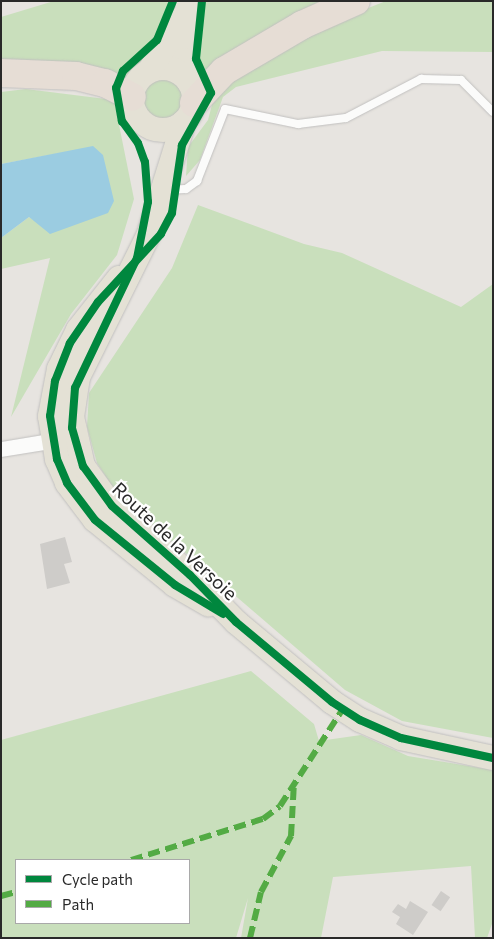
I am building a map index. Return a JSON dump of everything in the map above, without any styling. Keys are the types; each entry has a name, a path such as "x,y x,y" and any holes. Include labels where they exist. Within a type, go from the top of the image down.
{"highway":[{"path":"189,102 224,71 302,25 356,1"},
{"path":"1,73 76,76 105,83 136,109"}],"main road":[{"path":"136,109 164,130 189,102 184,60 186,9"},
{"path":"164,182 136,109 135,84 150,70 186,9"},
{"path":"150,70 170,68 189,102"},
{"name":"Route de la Versoie","path":"189,102 164,182 137,258 78,377 63,438 99,492 202,586 236,622 325,697 360,720 420,745 493,758"}],"street":[{"path":"1,449 63,438"}],"lane":[{"path":"164,182 186,189 197,181 225,110 298,124 346,118 421,79 461,80 493,112"}],"green space":[{"path":"54,1 177,1 149,57 124,81 1,67 1,17"},
{"path":"197,1 328,1 201,84 191,63"},
{"path":"386,1 493,1 493,52 382,51 236,87 223,97 200,160 186,176 188,147 208,120 213,101 229,80 343,18"},
{"path":"159,77 167,77 179,83 185,99 179,115 167,121 159,121 147,115 141,103 141,95 147,83"},
{"path":"26,89 114,100 134,199 117,255 71,314 11,417 50,258 1,269 1,238 29,217 38,223 93,147 1,164 1,92"},
{"path":"198,205 304,244 342,253 461,307 493,284 493,738 402,721 345,690 117,494 97,463 87,427 89,393 172,268"},
{"path":"251,671 314,724 319,741 361,735 408,756 493,770 493,921 487,938 475,938 471,866 333,877 321,938 241,938 248,898 236,938 1,938 1,740"}],"water":[{"path":"93,146 103,155 114,201 108,213 50,234 29,217 1,238 1,164"}],"building":[{"path":"65,537 72,562 64,564 70,583 47,589 40,544"},
{"path":"441,891 450,897 441,911 431,905"},
{"path":"410,901 428,912 413,935 396,924 400,917 392,912 398,904 406,909"}],"marked path":[{"path":"134,859 263,819 280,806 342,710"},
{"path":"250,938 261,892 291,836 294,782"},
{"path":"1,896 15,892"}],"cycle path":[{"path":"173,1 157,40 123,71 116,88 122,121 138,143 145,162 148,202 137,258 75,388 72,428 83,466 112,506 190,575 236,622 332,702 360,720 401,738 493,758"},
{"path":"202,1 196,59 211,93 182,145 172,213 161,234 98,302 70,343 55,381 50,416 57,459 67,483 95,520 175,585 223,614"}]}
